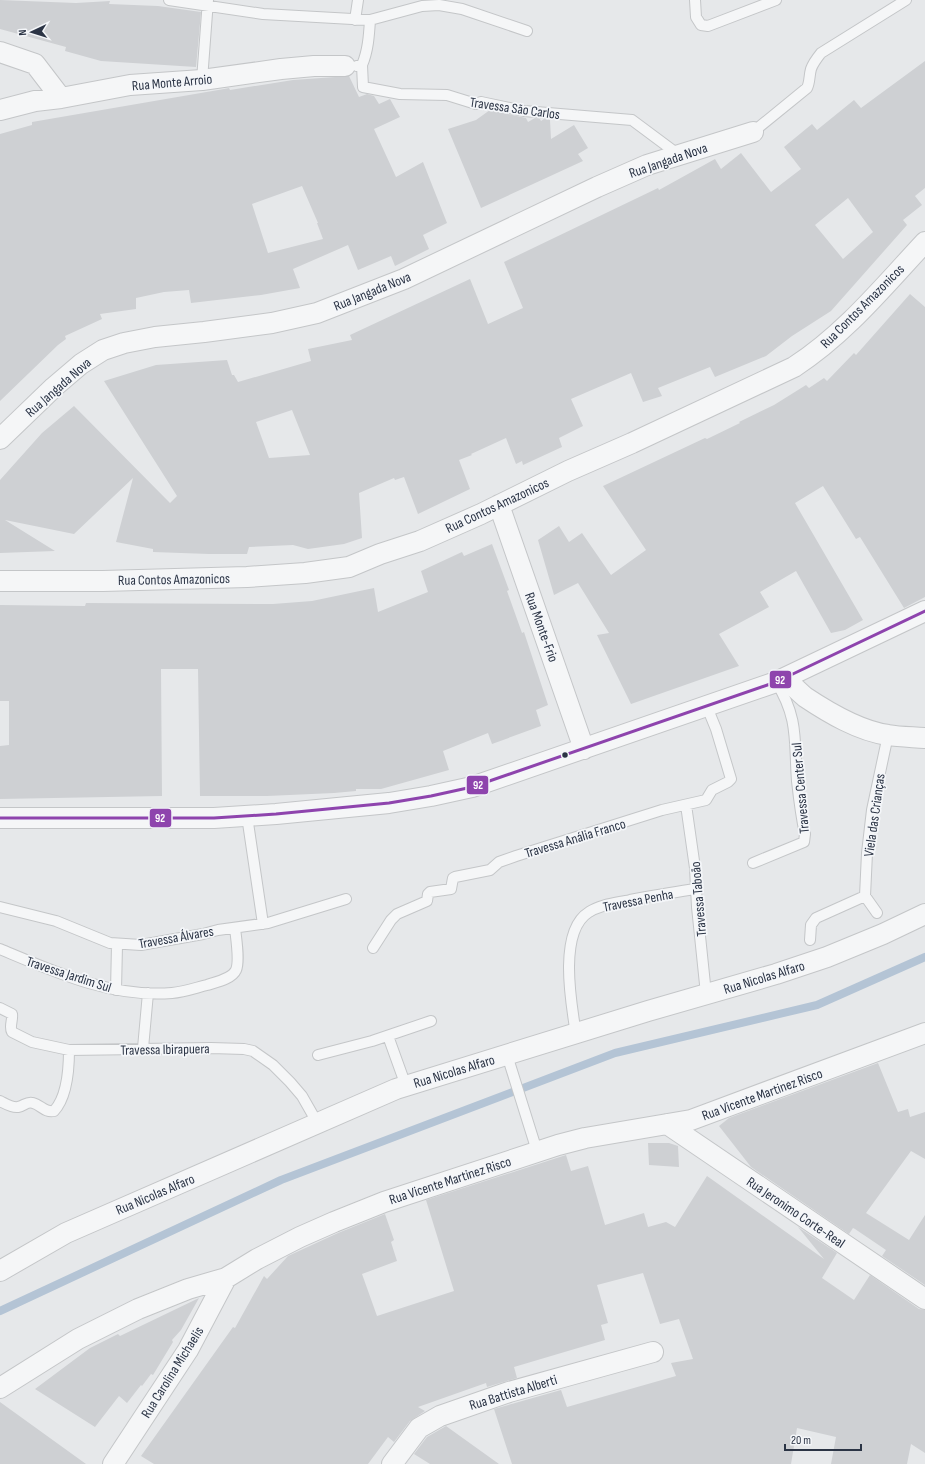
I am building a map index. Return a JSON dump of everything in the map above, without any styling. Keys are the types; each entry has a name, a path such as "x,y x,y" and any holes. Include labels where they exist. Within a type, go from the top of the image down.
{"street":[{"path":"0,52 35,64 61,98"},
{"name":"Rua Monte Arroio","path":"0,110 35,101 61,98 130,85 202,80 314,66 353,66"},
{"name":"Rua Jangada Nova","path":"0,439 54,387 81,364 103,350 124,343 155,337 272,323 317,313 404,279 647,164 753,132"},
{"name":"Rua Contos Amazonicos","path":"0,582 247,577 305,573 349,567 380,554 420,541 481,514 568,471 794,368 836,336 925,242"},
{"name":"Rua Monte-Frio","path":"499,505 584,749"},
{"path":"0,818 214,818 247,816 389,803 472,787 707,707 781,680 925,611"},
{"path":"781,680 820,706 856,725 873,732 888,735 925,738"},
{"name":"Rua Nicolas Alfaro","path":"0,1271 66,1233 406,1086 776,974 827,957 884,934 925,914"},
{"name":"Rua Vicente Martinez Risco","path":"0,1388 78,1339 138,1309 188,1289 226,1278 257,1259 300,1237 384,1202 537,1151 585,1138 691,1120 925,1033"},
{"name":"Rua Jeronimo Corte-Real","path":"667,1124 925,1299"},
{"name":"Rua Carolina Michaelis","path":"113,1464 188,1350 226,1278"},
{"name":"Rua Battista Alberti","path":"392,1464 419,1428 440,1416 509,1392 653,1352"}],"lane":[{"path":"169,0 208,3 262,14 355,20 370,20 440,2 527,30"},
{"path":"355,20 358,0"},
{"path":"405,10 407,0"},
{"path":"696,0 696,17 701,25 708,26 776,0"},
{"path":"753,132 807,88 810,81 813,63 821,53 892,4 906,0"},
{"path":"202,80 208,3"},
{"path":"353,66 366,55 369,40 370,20"},
{"name":"Travessa São Carlos","path":"353,66 363,87 400,94 446,94 476,104 481,102 524,111 632,120 679,155"},
{"name":"Travessa Center Sul","path":"753,863 804,842 805,834 797,780 795,737 792,715 785,698 781,680"},
{"name":"Travessa Anália Franco","path":"374,948 391,920 397,914 427,901 428,894 430,892 451,889 453,878 455,877 490,870 499,862 516,856 662,810 706,800 712,790 731,779 716,729 707,707"},
{"name":"Viela das Crianças","path":"865,896 872,810 888,735"},
{"name":"Travessa Taboão","path":"686,805 695,868 697,907 706,994"},
{"path":"247,816 263,924"},
{"name":"Travessa Penha","path":"576,1034 571,1005 569,965 573,936 578,922 589,911 607,905 696,889"},
{"path":"810,940 811,925 816,918 865,896 877,913"},
{"name":"Travessa Álvares","path":"0,907 56,921 117,945 141,946 218,930 263,924 291,917 346,899"},
{"name":"Travessa Jardim Sul","path":"0,949 49,970 102,987 148,993 172,993 216,982 232,975 237,967 235,928"},
{"path":"116,990 117,945"},
{"path":"143,1048 148,993"},
{"name":"Travessa Ibirapuera","path":"0,1008 12,1014 12,1032 32,1042 69,1050 211,1048 244,1049 254,1051 273,1065 290,1082 302,1096 318,1124"},
{"path":"318,1055 388,1036 431,1021"},
{"path":"388,1036 406,1086"},
{"path":"0,1101 14,1107 28,1102 34,1103 48,1111 54,1111 59,1104 67,1079 69,1050"},
{"path":"507,1055 537,1151"}],"building":[{"path":"0,0 76,3 110,1 109,4 158,6 201,12 196,67 101,61 65,51 66,47 0,29"},
{"path":"925,61 925,188 915,196 922,205 903,220 907,225 831,311 792,336 766,356 715,377 710,367 658,388 662,396 643,402 631,373 571,399 583,426 559,438 562,447 523,465 522,461 516,464 506,438 471,454 472,455 459,460 470,489 418,514 404,477 395,480 394,478 359,493 362,538 344,544 308,549 293,545 249,547 247,554 209,554 153,552 153,549 116,542 133,478 74,534 5,520 55,551 0,553 0,480 42,433 74,406 170,503 177,496 104,381 156,365 227,360 232,375 234,375 238,382 311,361 308,349 352,340 350,335 470,279 488,324 523,308 504,262 658,188 659,190 715,159 721,169 741,153 771,192 801,169 784,147 812,124 817,130 854,100 861,108","holes":["848,198 873,232 843,259 815,225","292,410 310,455 269,458 256,422"]},
{"path":"349,76 359,97 367,94 374,96 379,104 390,99 400,117 374,129 396,177 423,162 447,223 423,235 429,249 395,266 391,256 358,270 348,245 293,269 300,288 261,295 191,303 189,290 164,292 136,298 136,309 100,314 102,319 65,336 66,339 0,401 0,134 32,125 32,122 229,88 230,90 293,80","holes":["302,186 318,223 323,239 268,253 252,204"]},
{"path":"490,110 526,118 528,122 535,118 540,119 541,121 544,119 550,120 551,139 574,125 588,148 578,154 583,161 481,208 448,129 476,120"},
{"path":"910,294 925,307 925,597 904,608 860,537 856,539 823,486 795,503 863,620 845,630 831,633 796,571 760,592 769,607 719,634 739,666 631,704 597,635 609,633 578,583 554,595 538,540 559,526 569,542 582,533 611,575 646,550 603,486 740,423 739,422 774,405 806,385 809,388 824,378 827,381 854,353 856,355"},
{"path":"492,544 509,590 507,591 522,633 524,632 548,705 536,710 541,726 492,744 488,733 443,751 449,770 381,789 356,789 356,791 334,793 267,796 200,796 198,669 161,669 162,796 0,799 0,746 9,745 9,701 0,701 0,605 85,606 86,603 273,604 312,601 374,588 378,612 428,592 421,571 462,552 464,556"},
{"path":"878,1063 898,1112 908,1109 910,1117 925,1112 925,1159 911,1151 866,1213 909,1240 925,1215 925,1285 882,1256 886,1250 853,1228 849,1234 751,1167 719,1126 729,1118"},
{"path":"648,1143 669,1143 678,1146 679,1167 649,1165"},
{"path":"566,1155 571,1171 588,1166 605,1225 644,1213 648,1227 666,1222 675,1227 707,1176 824,1259 798,1227 837,1253 822,1278 854,1300 870,1275 919,1309 925,1310 925,1453 911,1444 907,1464 831,1464 836,1437 797,1428 791,1464 512,1464 494,1409 561,1390 567,1407 676,1376 671,1363 693,1359 679,1319 660,1324 643,1273 597,1285 608,1323 601,1325 605,1340 514,1367 517,1378 487,1387 486,1383 418,1407 425,1411 410,1421 394,1442 388,1437 368,1464 154,1464 141,1456 233,1327 235,1328 264,1276 267,1279 288,1256 338,1233 385,1214 394,1240 391,1242 397,1261 362,1274 377,1316 454,1291 426,1200"},
{"path":"199,1298 181,1330 172,1340 173,1342 153,1375 151,1374 127,1403 119,1396 95,1427 35,1389 90,1348 118,1334 120,1336"},
{"path":"0,1402 86,1464 0,1464"},
{"path":"446,1426 499,1464 430,1464 414,1454 427,1437"}],"waterway":[{"path":"0,1311 281,1180 615,1053 817,1005 925,957"}],"transit line":[{"name":"92","path":"0,818 214,818 276,814 389,803 472,787 776,682 925,611"}]}
